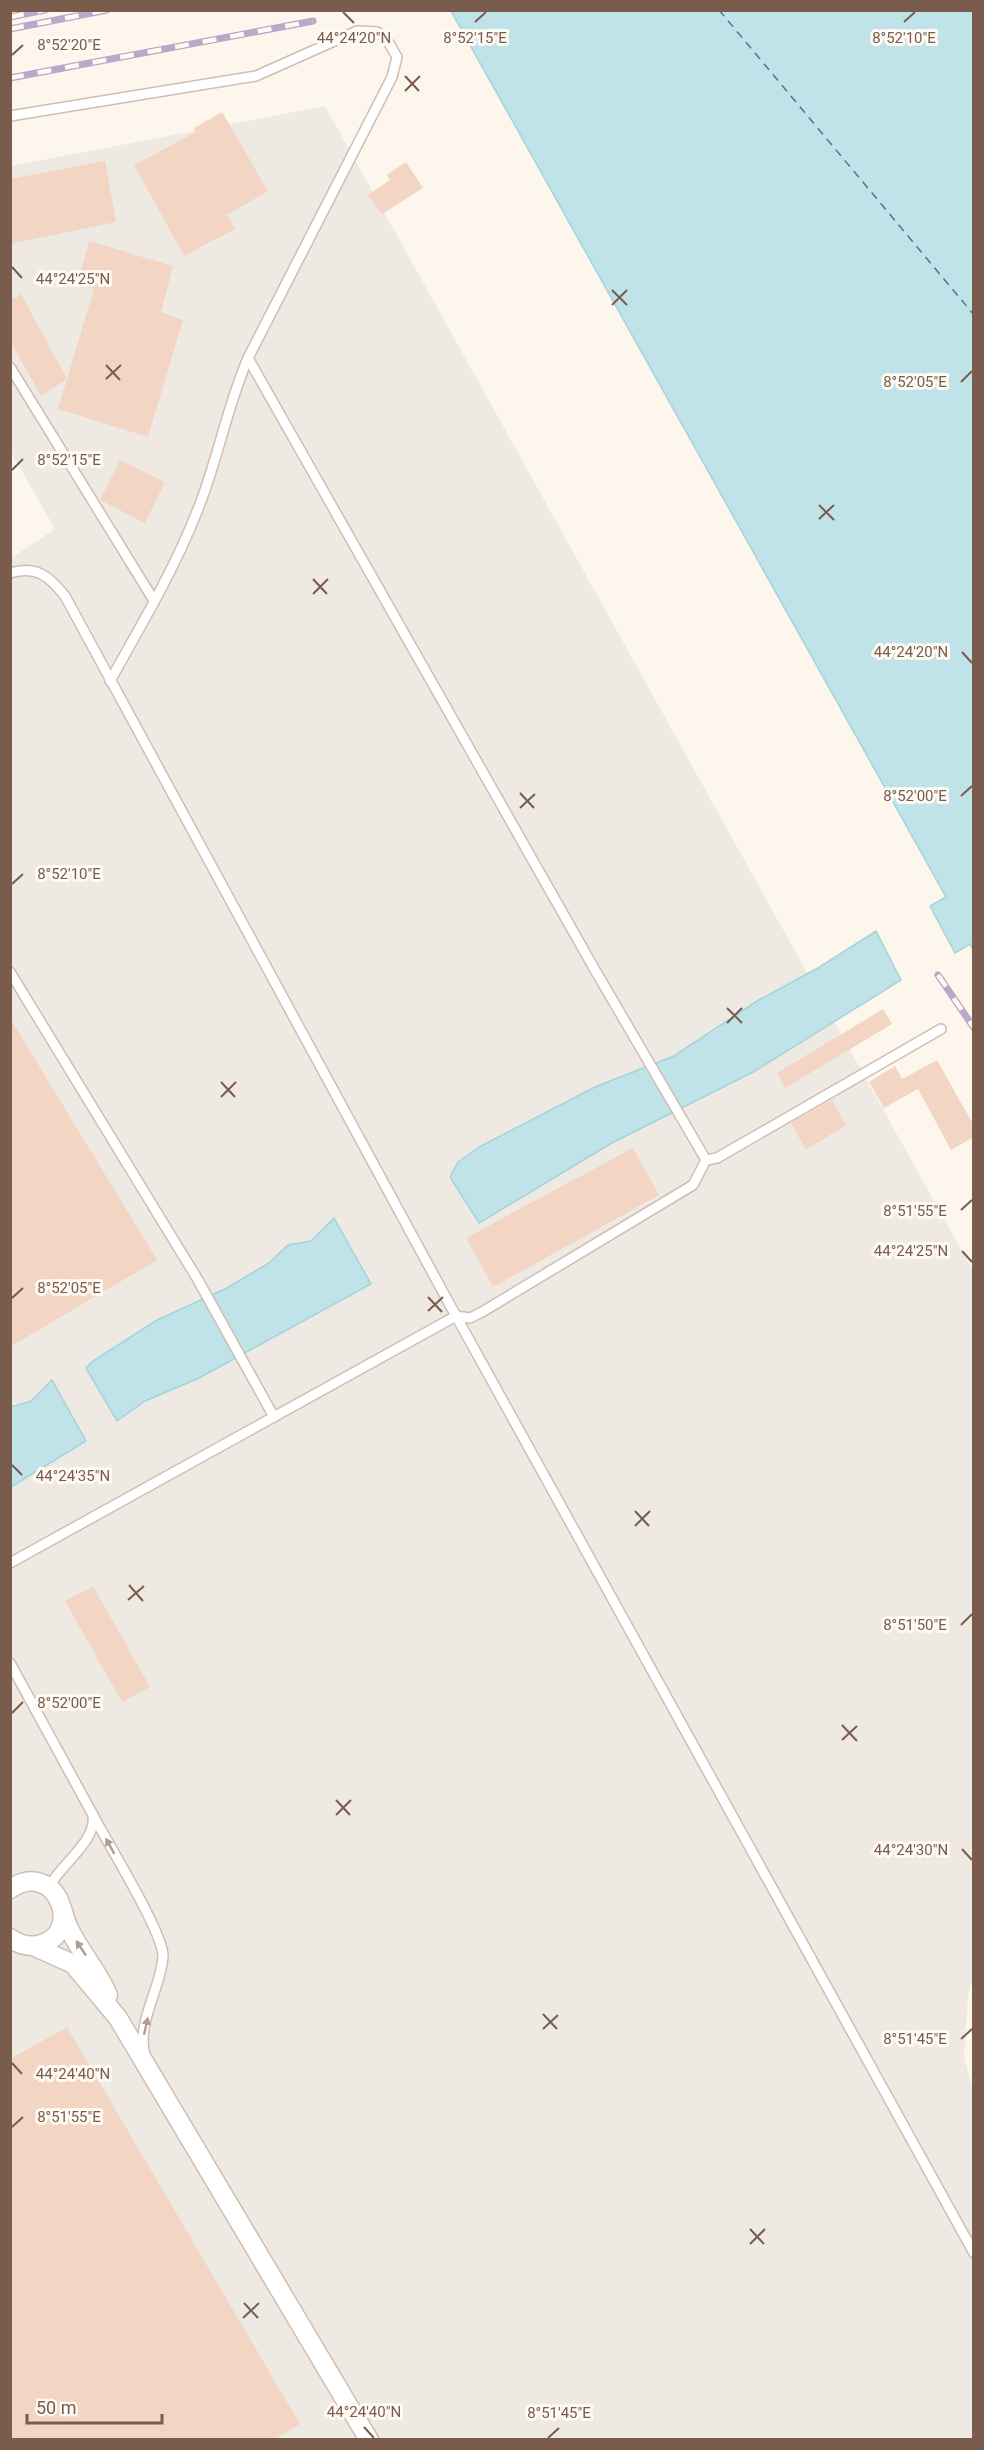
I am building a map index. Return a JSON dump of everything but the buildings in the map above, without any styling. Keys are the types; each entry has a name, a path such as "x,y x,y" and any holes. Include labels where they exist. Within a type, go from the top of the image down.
{"street":[{"path":"16,1882 49,1887 56,1893 69,1930 98,1973 118,2018 369,2439"},
{"path":"10,1938 23,1945 42,1944 57,1934 63,1918 63,1909"},
{"path":"33,1946 73,1965 118,2018"}],"lane":[{"path":"10,116 256,75 357,31 377,32 386,38 397,57 392,77 248,358 231,397 197,512 110,681"},
{"path":"248,358 589,959 706,1160"},
{"path":"10,367 153,599"},
{"path":"10,573 25,569 47,575 65,596 456,1316 974,2253"},
{"path":"10,972 198,1280 274,1417"},
{"path":"706,1160 717,1158 941,1029"},
{"path":"10,1563 456,1316 470,1318 482,1312 693,1185 706,1160"},
{"path":"10,1663 160,1940 162,1964 143,2034 146,2058 156,2082"},
{"path":"49,1887 57,1872 89,1837 94,1823 93,1815"}],"shaded area":[{"path":"325,106 973,1271 974,1975 968,1996 964,2057 974,2096 973,2439 11,2440 10,559 55,529 11,452 11,166"}],"water":[{"path":"451,11 973,11 973,950 970,944 955,953 930,906 946,897"},
{"path":"876,931 901,980 755,1071 610,1144 479,1223 450,1177 458,1162 481,1146 595,1087 674,1056 757,1001 818,968"},
{"path":"334,1218 371,1284 197,1379 145,1401 117,1421 86,1368 93,1361 157,1320 225,1289 269,1263 288,1245 311,1241"},
{"path":"52,1380 86,1441 11,1487 11,1407 31,1401"}],"ferry route":[{"path":"719,10 974,315"}],"railway":[{"path":"10,17 45,10"},
{"path":"10,29 107,10"},
{"path":"10,78 313,21"},
{"path":"938,975 974,1028"}]}
